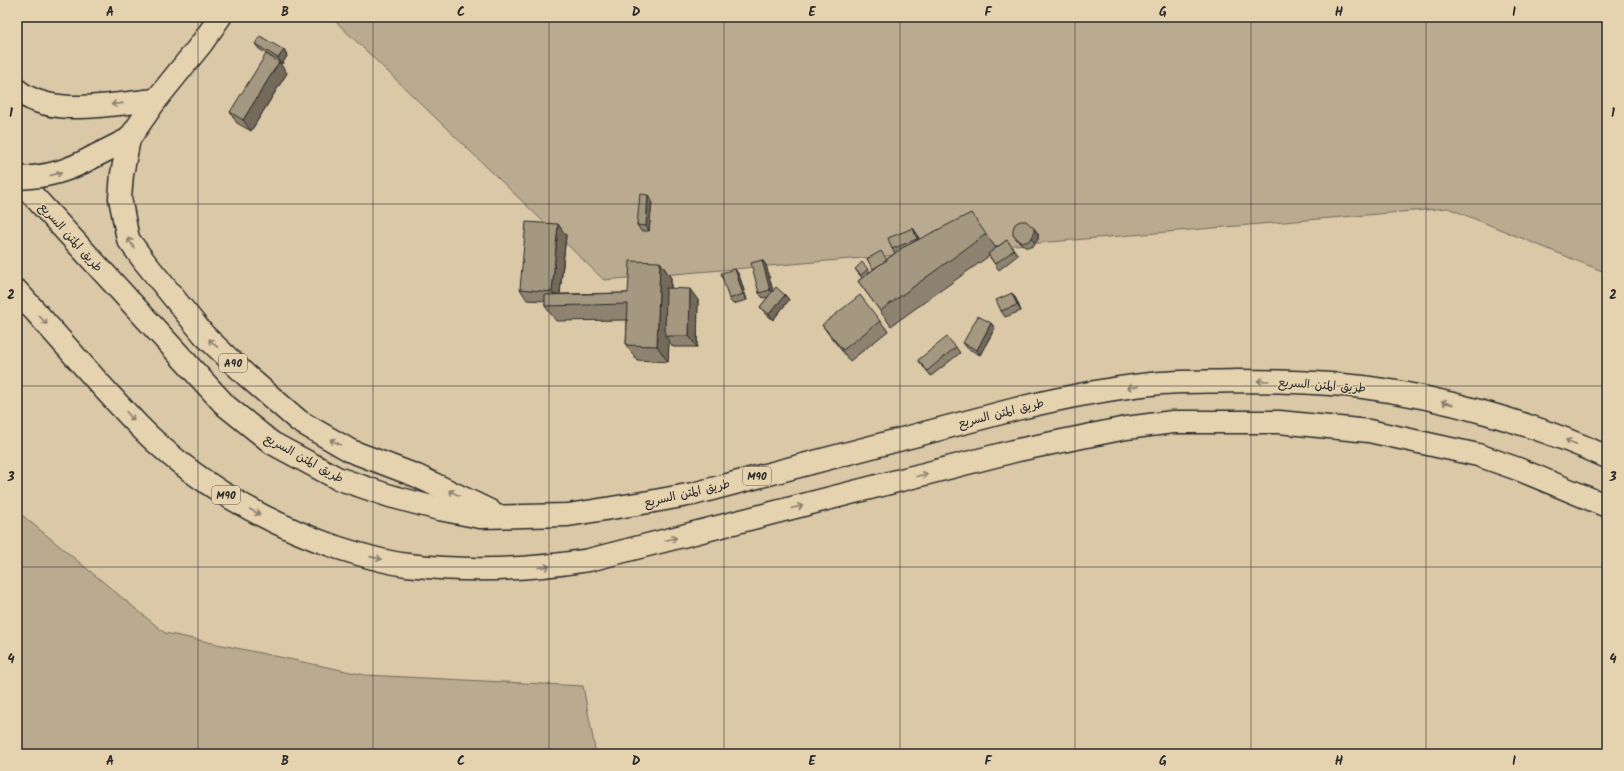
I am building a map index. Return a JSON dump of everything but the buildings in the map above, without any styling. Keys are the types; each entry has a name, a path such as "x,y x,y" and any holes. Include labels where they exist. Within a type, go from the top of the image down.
{"main road":[{"path":"17,90 36,102 58,106 96,106 156,100 202,43 220,17"},
{"name":"A90","path":"156,100 129,139 122,174 120,198 128,239 204,335 276,402 299,421 321,435 351,451 440,486 502,517"},
{"path":"17,178 43,177 61,173 129,139"},
{"name":"طريق المتن السريع","path":"17,178 226,406 272,443 337,478 390,496 438,509 480,517 568,515 693,494 1069,396 1152,384 1291,381 1363,387 1441,402 1474,411 1557,436 1607,457"},
{"name":"M90","path":"17,291 140,427 206,481 241,505 303,536 358,554 406,565 505,570 546,567 589,560 1018,450 1126,428 1173,422 1279,422 1370,430 1478,455 1518,469 1607,506"}],"shaded area":[{"path":"331,17 1607,17 1607,273 1448,208 604,280"},
{"path":"17,511 165,633 365,675 583,686 596,754 17,754"}]}
